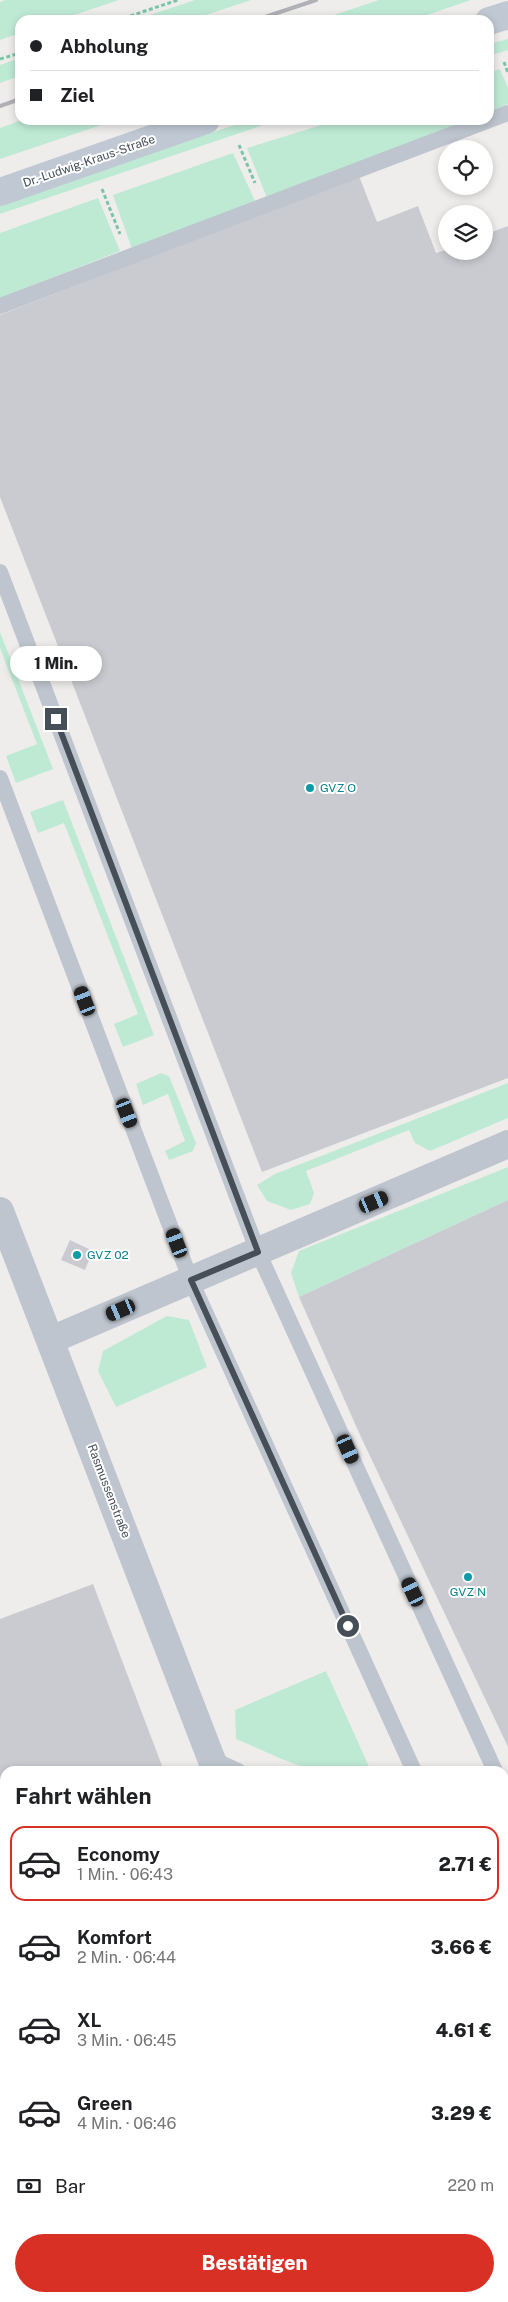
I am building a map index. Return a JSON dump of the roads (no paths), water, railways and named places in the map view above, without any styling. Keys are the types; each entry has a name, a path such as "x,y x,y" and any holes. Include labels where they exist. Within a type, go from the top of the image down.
{"main road":[{"path":"494,19 508,15"},
{"name":"Dr.-Ludwig-Kraus-Straße","path":"0,192 192,125"}],"street":[{"path":"52,1340 508,1144"},
{"name":"Rasmussenstraße","path":"0,1211 52,1340 214,1765"}],"lane":[{"path":"494,118 508,113"},
{"path":"0,306 476,125"},
{"path":"0,572 258,1252 493,1766"},
{"path":"0,778 191,1280 412,1766"}],"railway":[{"path":"271,15 316,0"},
{"path":"0,106 15,101"}],"place":[{"name":"GVZ O","path":"310,788"},
{"name":"GVZ 02","path":"77,1255"},
{"name":"GVZ N","path":"468,1577"}]}
